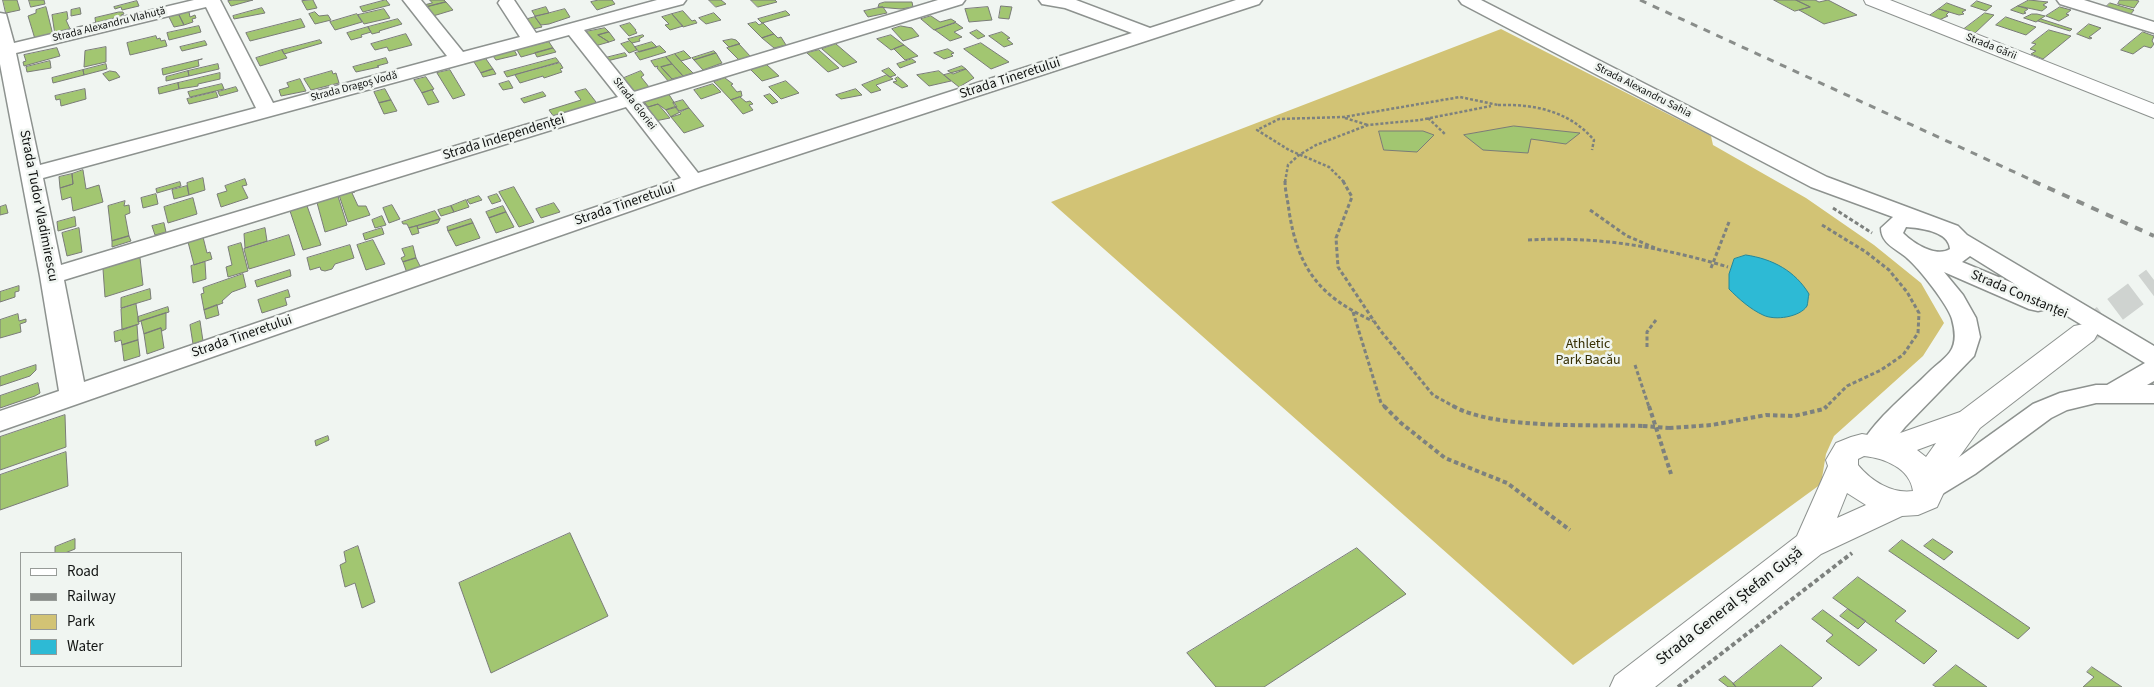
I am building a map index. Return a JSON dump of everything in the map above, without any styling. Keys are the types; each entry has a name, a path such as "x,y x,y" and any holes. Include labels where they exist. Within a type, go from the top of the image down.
{"main road":[{"name":"Strada Gării","path":"1873,0 2154,112"},
{"path":"2058,73 2154,104"},
{"path":"1970,420 2098,333"},
{"name":"Strada General Ștefan Gușă","path":"1809,545 1843,467 1842,459 1852,447 1881,447 1970,420"},
{"name":"Strada General Ștefan Gușă","path":"1628,687 1809,545 1898,504 1911,504 1927,496 1928,483 1970,420"},
{"path":"1881,447 1911,461 1928,483"},
{"path":"1843,467 1848,476 1870,494 1898,504"}],"street":[{"path":"211,0 267,111"},
{"name":"Strada Alexandru Vlahuță","path":"7,50 211,0"},
{"path":"412,0 459,59"},
{"name":"Strada Dragoș Vodă","path":"32,174 677,0"},
{"name":"Strada Independenței","path":"52,276 956,0"},
{"path":"1048,0 1068,3 1150,34"},
{"path":"1101,0 1150,34"},
{"name":"Strada Tineretului","path":"0,420 694,181 1253,0"},
{"name":"Strada Alexandru Sahia","path":"1468,0 1819,182 1928,222"},
{"path":"2066,0 2154,28"},
{"path":"507,3 531,39"},
{"name":"Strada Tudor Vladimirescu","path":"0,18 52,276 73,395"},
{"name":"Strada Gloriei","path":"573,28 694,181"},
{"name":"Strada Alexandru Sahia","path":"1819,182 1883,235 1921,254"},
{"path":"1883,235 1898,222 1916,220 1928,222"},
{"name":"Strada Constanței","path":"1928,222 1951,232 2098,333"},
{"path":"1921,254 1950,258 1958,256 1962,252 1963,247 1960,240"},
{"path":"1881,447 1896,420 1961,356 1968,337 1964,318 1921,254"},
{"name":"Strada Constanței","path":"1921,254 2154,357"},
{"path":"2111,394 2154,369"},
{"path":"1928,483 1965,467 2042,411 2060,402 2077,397 2111,394 2154,394"}],"path":[{"path":"1498,105 1460,97 1427,101 1402,108 1344,117 1279,119 1257,130 1299,155 1333,169 1345,180 1352,197 1336,238 1338,267 1374,321 1432,395 1464,412 1502,420 1669,428 1712,425 1766,415 1794,416 1824,409 1847,386 1881,370 1902,355 1918,333 1919,314 1907,292 1889,270 1866,252 1822,225"},
{"path":"1374,321 1353,312 1328,295 1308,273 1292,231 1285,183 1288,165 1299,155 1316,145 1368,125 1428,118 1481,106 1521,104 1570,118 1585,128 1594,140 1592,150"},
{"path":"1344,117 1368,125"},
{"path":"1428,118 1446,135"},
{"path":"1829,206 1883,235"},
{"path":"1590,210 1627,236 1657,247 1728,267"},
{"path":"1711,268 1729,222"},
{"path":"1528,240 1566,237 1657,247 1662,252"},
{"path":"1353,312 1381,403 1401,423 1445,458 1507,483 1570,530"},
{"path":"1646,347 1644,337 1650,325 1656,320"},
{"path":"1635,365 1672,474"}],"green space":[{"name":"Athletic Park Bacău","path":"1501,29 1711,136 1713,145 1806,198 1874,245 1921,283 1944,323 1923,356 1834,436 1826,454 1821,484 1573,665 1051,202"}],"water":[{"path":"1746,255 1774,263 1797,279 1809,294 1807,306 1804,310 1787,317 1768,317 1749,307 1729,289 1729,274 1734,259"}],"building":[{"path":"3,0 17,0 20,10 6,13"},
{"path":"29,0 44,0 45,4 31,7"},
{"path":"253,0 231,6 228,1"},
{"path":"313,0 317,8 307,10 302,1"},
{"path":"386,0 390,5 363,12 360,7"},
{"path":"430,0 444,0 446,2 422,8 420,6 432,3"},
{"path":"612,0 615,4 597,10 591,2"},
{"path":"709,0 721,0 726,4 716,7"},
{"path":"751,0 775,0 777,2 758,7"},
{"path":"1774,0 1796,0 1810,7 1795,11"},
{"path":"1796,0 1815,0 1819,2 1828,0 1857,15 1824,24 1799,10 1810,7"},
{"path":"2029,0 2048,2 2043,5 2047,7 2042,11 2018,6"},
{"path":"2120,0 2139,1 2134,8 2118,4"},
{"path":"137,1 139,6 122,10 121,7 115,9 114,7"},
{"path":"1977,1 1992,6 1986,11 1971,6"},
{"path":"446,2 453,10 433,16 422,8"},
{"path":"885,2 912,2 913,7 901,9 878,7 879,4"},
{"path":"1947,3 1966,10 1962,12 1964,14 1959,15 1939,9"},
{"path":"2110,3 2134,10 2130,15 2104,9"},
{"path":"1001,6 1012,7 1009,19 999,18"},
{"path":"2018,6 2028,9 2024,12 2026,13 2023,14 2011,10"},
{"path":"46,7 53,35 35,39 28,16 36,13 36,10"},
{"path":"546,7 549,13 535,16 532,11"},
{"path":"883,7 887,13 868,17 864,11"},
{"path":"988,7 992,20 969,22 965,9"},
{"path":"2060,7 2071,10 2066,14 2069,15 2059,21 2046,16"},
{"path":"80,8 81,14 71,16 71,10"},
{"path":"262,8 265,13 234,19 233,16"},
{"path":"384,9 390,18 364,24 358,15"},
{"path":"565,9 570,17 549,24 541,25 535,17"},
{"path":"1939,9 1949,12 1946,15 1948,16 1939,20 1929,16"},
{"path":"683,11 692,21 695,20 697,23 683,27 672,14"},
{"path":"786,11 790,15 762,23 758,19"},
{"path":"67,12 68,19 66,20 71,31 55,35 52,15"},
{"path":"119,12 124,14 121,15 122,19 96,25 95,18"},
{"path":"189,12 190,17 195,15 196,18 192,19 193,22 184,25 179,15"},
{"path":"315,12 319,16 328,15 331,20 315,24 309,14"},
{"path":"714,13 721,20 706,24 699,18"},
{"path":"1985,13 1994,15 1975,33 1964,29"},
{"path":"357,14 362,22 335,30 330,22"},
{"path":"672,14 683,26 670,30 665,25 669,24 662,17"},
{"path":"2032,14 2045,16 2036,22 2024,18"},
{"path":"179,15 184,25 174,27 169,17"},
{"path":"931,16 940,22 951,19 956,22 934,30 921,19"},
{"path":"535,17 542,27 533,29 524,20"},
{"path":"2006,17 2036,27 2026,35 1996,25"},
{"path":"301,19 305,27 250,41 246,33"},
{"path":"398,19 402,24 380,32 372,34 368,27"},
{"path":"2041,19 2072,29 2070,31 2038,21"},
{"path":"756,22 759,25 763,23 774,34 762,38 748,24"},
{"path":"630,23 637,33 629,36 620,26"},
{"path":"956,23 963,28 954,32 962,37 950,41 935,30"},
{"path":"2089,24 2101,28 2089,37 2092,38 2077,34"},
{"path":"199,26 201,32 169,40 167,33"},
{"path":"901,26 912,28 919,36 903,41 892,29"},
{"path":"368,27 371,32 361,35 362,37 351,40 347,33"},
{"path":"605,28 609,32 598,35 609,42 595,46 585,32"},
{"path":"977,30 985,36 978,39 970,33"},
{"path":"2049,30 2071,36 2043,59 2031,54 2036,51 2030,49 2036,44 2032,43"},
{"path":"609,32 615,40 609,42 598,35"},
{"path":"1002,32 1010,38 1007,39 1013,44 1004,47 989,36"},
{"path":"2143,32 2154,36 2152,41 2154,44 2151,48 2144,46 2133,54 2121,50"},
{"path":"406,34 412,45 389,51 387,47 375,50 371,44"},
{"path":"774,34 778,38 781,37 786,45 774,48 762,38"},
{"path":"643,35 639,39 640,41 632,43 628,39"},
{"path":"891,35 904,45 891,50 877,39"},
{"path":"156,36 161,41 165,40 167,46 130,55 127,43"},
{"path":"732,39 740,44 729,47 723,41"},
{"path":"320,40 322,43 284,54 282,50"},
{"path":"205,41 207,45 182,51 180,47"},
{"path":"630,41 637,50 629,53 621,44"},
{"path":"549,42 553,48 521,57 517,50"},
{"path":"652,42 657,47 639,52 635,47"},
{"path":"981,43 1009,62 991,69 964,49"},
{"path":"739,44 750,56 739,60 727,48"},
{"path":"836,44 857,62 843,67 822,49"},
{"path":"904,45 918,56 905,60 894,49"},
{"path":"660,46 666,52 640,60 635,53"},
{"path":"106,47 106,62 84,67 85,51"},
{"path":"57,48 60,56 24,66 23,62 26,61 24,55"},
{"path":"553,48 556,52 537,57 535,53"},
{"path":"948,49 954,53 951,54 953,56 944,59 934,53"},
{"path":"282,50 287,58 260,66 256,58"},
{"path":"514,50 517,55 496,60 493,56"},
{"path":"819,50 839,68 828,72 807,53"},
{"path":"684,51 691,58 681,61 675,54"},
{"path":"714,51 716,53 694,60 692,58"},
{"path":"625,53 627,56 607,61 605,58"},
{"path":"716,53 722,63 703,70 694,60"},
{"path":"675,54 693,73 683,76 666,57"},
{"path":"666,57 672,64 661,67 672,79 678,79 669,82 657,68 658,66 655,67 651,61"},
{"path":"386,58 388,63 377,66 379,67 356,72 353,67"},
{"path":"556,58 559,62 507,77 504,72"},
{"path":"486,59 493,69 481,73 474,62"},
{"path":"912,59 916,62 900,68 897,64"},
{"path":"198,60 199,66 163,75 162,69"},
{"path":"50,61 51,68 27,72 26,67"},
{"path":"560,63 563,68 560,69 562,72 544,78 543,76 520,83 515,75"},
{"path":"106,64 107,69 84,75 83,70"},
{"path":"218,64 219,69 189,76 188,71"},
{"path":"672,64 683,76 672,79 661,67"},
{"path":"767,65 779,76 762,81 751,70"},
{"path":"962,66 966,69 953,74 948,71"},
{"path":"889,68 896,75 890,77 882,71"},
{"path":"493,69 496,74 483,77 481,73"},
{"path":"966,69 974,78 959,87 944,75"},
{"path":"83,70 84,75 53,83 52,78"},
{"path":"450,70 465,95 453,99 437,73"},
{"path":"110,71 116,72 120,77 109,81 103,74"},
{"path":"188,71 189,76 166,81 166,77"},
{"path":"332,71 333,74 336,73 339,83 311,90 304,79"},
{"path":"641,71 644,75 641,77 649,87 633,92 619,80"},
{"path":"939,71 951,81 929,86 917,75"},
{"path":"220,73 220,79 198,84 198,86 179,89 178,83"},
{"path":"887,75 893,79 876,85 881,90 871,93 862,85"},
{"path":"426,77 434,89 422,93 414,80"},
{"path":"898,77 908,86 902,88 893,82 897,81 895,79"},
{"path":"725,78 733,84 731,85 737,92 741,91 742,96 731,100 714,82"},
{"path":"300,79 306,91 281,96 279,90 289,87 287,83"},
{"path":"509,81 513,88 503,90 499,84"},
{"path":"786,81 799,93 781,99 769,87"},
{"path":"178,83 179,89 159,94 158,88"},
{"path":"222,84 224,89 190,97 188,92"},
{"path":"713,84 721,92 701,99 694,90"},
{"path":"236,87 238,91 220,96 218,92"},
{"path":"85,89 86,99 61,106 60,99 56,100 55,96"},
{"path":"385,89 391,100 379,103 374,92"},
{"path":"586,89 596,102 594,105 554,117 549,110 581,100 575,92"},
{"path":"856,89 862,95 841,99 836,95"},
{"path":"432,90 439,102 428,105 422,93"},
{"path":"216,92 218,97 189,104 187,99"},
{"path":"543,92 546,96 524,103 521,99"},
{"path":"668,93 677,107 666,110 658,104 648,107 643,101"},
{"path":"770,94 778,102 772,104 764,96"},
{"path":"740,97 746,102 750,101 753,104 749,105 753,110 743,114 731,100"},
{"path":"391,100 397,111 384,114 379,103"},
{"path":"683,100 689,108 679,111 673,103"},
{"path":"643,101 648,107 658,104 670,118 650,122 639,102"},
{"path":"675,107 681,114 671,117 666,110"},
{"path":"689,108 704,126 684,133 671,117"},
{"path":"1514,126 1580,133 1566,144 1531,139 1528,153 1483,150 1464,135"},
{"path":"1379,131 1423,131 1434,135 1417,152 1384,150"},
{"path":"83,170 86,189 99,185 103,202 73,211 71,197 62,200 60,188 73,184 72,174"},
{"path":"72,174 73,184 60,188 59,177"},
{"path":"203,178 205,190 189,195 187,183"},
{"path":"245,179 247,185 242,186 248,198 221,207 217,194 227,191 225,186"},
{"path":"180,182 181,186 157,193 156,189"},
{"path":"187,186 189,195 174,199 172,190"},
{"path":"353,187 355,192 352,193 358,206 366,206 370,215 348,222 338,192"},
{"path":"514,187 534,222 519,227 499,192"},
{"path":"337,193 347,225 325,232 316,199"},
{"path":"156,194 158,204 143,208 141,198"},
{"path":"497,194 501,201 492,204 488,197"},
{"path":"479,196 482,200 470,204 467,200"},
{"path":"193,198 197,214 168,223 164,207"},
{"path":"466,200 469,207 454,212 451,206"},
{"path":"125,201 124,206 129,205 130,213 125,215 129,236 112,241 108,206"},
{"path":"306,203 321,245 303,250 289,208"},
{"path":"554,203 560,212 541,218 536,209"},
{"path":"6,205 8,213 0,215 0,207"},
{"path":"392,205 400,219 389,223 383,208"},
{"path":"451,206 454,212 441,216 438,210"},
{"path":"503,206 506,212 489,218 486,212"},
{"path":"435,211 440,219 409,228 407,224 402,222"},
{"path":"506,212 514,227 496,233 489,218"},
{"path":"382,216 386,225 375,228 372,220"},
{"path":"75,217 76,226 58,231 57,222"},
{"path":"440,219 438,223 418,229 417,226"},
{"path":"471,219 473,223 448,231 447,227"},
{"path":"164,223 166,232 155,235 152,226"},
{"path":"473,223 480,238 456,246 448,231"},
{"path":"417,226 419,233 412,235 409,228"},
{"path":"79,228 82,252 67,256 62,233"},
{"path":"265,228 267,241 245,248 244,234"},
{"path":"382,228 384,234 365,240 363,234"},
{"path":"289,235 295,255 249,269 244,249"},
{"path":"129,236 131,241 112,247 112,241"},
{"path":"203,237 207,253 210,252 212,259 194,265 188,242"},
{"path":"373,240 385,264 366,270 357,245"},
{"path":"241,243 248,271 228,277 226,267 232,265 228,247"},
{"path":"350,245 354,258 335,264 332,269 325,271 321,270 320,267 310,270 307,258"},
{"path":"413,246 416,258 403,262 401,258 405,256 402,249"},
{"path":"140,258 143,285 105,297 103,269"},
{"path":"416,258 421,268 407,273 403,262"},
{"path":"205,262 206,279 193,283 191,266"},
{"path":"290,270 291,276 257,287 255,281"},
{"path":"243,274 246,287 232,292 222,301 223,303 204,310 201,294 204,293 203,288"},
{"path":"19,286 19,291 15,292 15,297 0,302 0,292"},
{"path":"150,289 151,299 121,308 121,298"},
{"path":"288,290 290,297 285,298 287,305 262,313 258,300"},
{"path":"136,304 139,324 122,330 121,309"},
{"path":"217,305 219,315 206,319 204,310"},
{"path":"168,307 169,312 138,322 138,317"},
{"path":"166,313 166,329 162,331 161,328 144,334 141,321"},
{"path":"18,314 19,321 26,319 26,322 20,324 21,332 0,338 0,320"},
{"path":"200,321 203,341 193,344 190,325"},
{"path":"137,325 138,340 122,345 121,340 115,342 114,332"},
{"path":"161,328 164,348 147,354 144,334"},
{"path":"138,340 140,356 124,361 122,345"},
{"path":"36,365 36,370 30,376 0,386 0,377"},
{"path":"38,383 40,393 0,408 0,396"},
{"path":"65,415 66,447 0,470 0,437"},
{"path":"328,436 329,440 316,446 315,441"},
{"path":"66,452 68,486 0,510 0,475"},
{"path":"570,533 608,616 491,673 459,583"},
{"path":"75,539 75,549 68,552 55,552 55,547"},
{"path":"1933,539 1953,552 1944,560 1924,546"},
{"path":"1902,540 2030,628 2018,639 1889,551"},
{"path":"358,546 375,602 362,608 355,583 345,587 340,565 346,562 344,552"},
{"path":"1357,548 1406,594 1264,687 1216,687 1187,653"},
{"path":"1858,577 1906,611 1895,621 1937,651 1924,664 1833,598"},
{"path":"1848,609 1866,621 1858,629 1840,616"},
{"path":"1823,610 1877,650 1859,666 1826,641 1833,635 1812,619"},
{"path":"1781,645 1822,678 1812,687 1736,687 1733,684"},
{"path":"1956,665 1987,687 1936,687 1933,685"},
{"path":"2092,667 2122,687 2083,687 2094,677 2087,672"},
{"path":"1725,676 1736,687 1728,687 1719,680"}],"tunnel":[{"path":"2084,333 2154,280"}],"railway":[{"path":"1640,0 2036,182"},
{"path":"2033,181 2154,236"}]}
